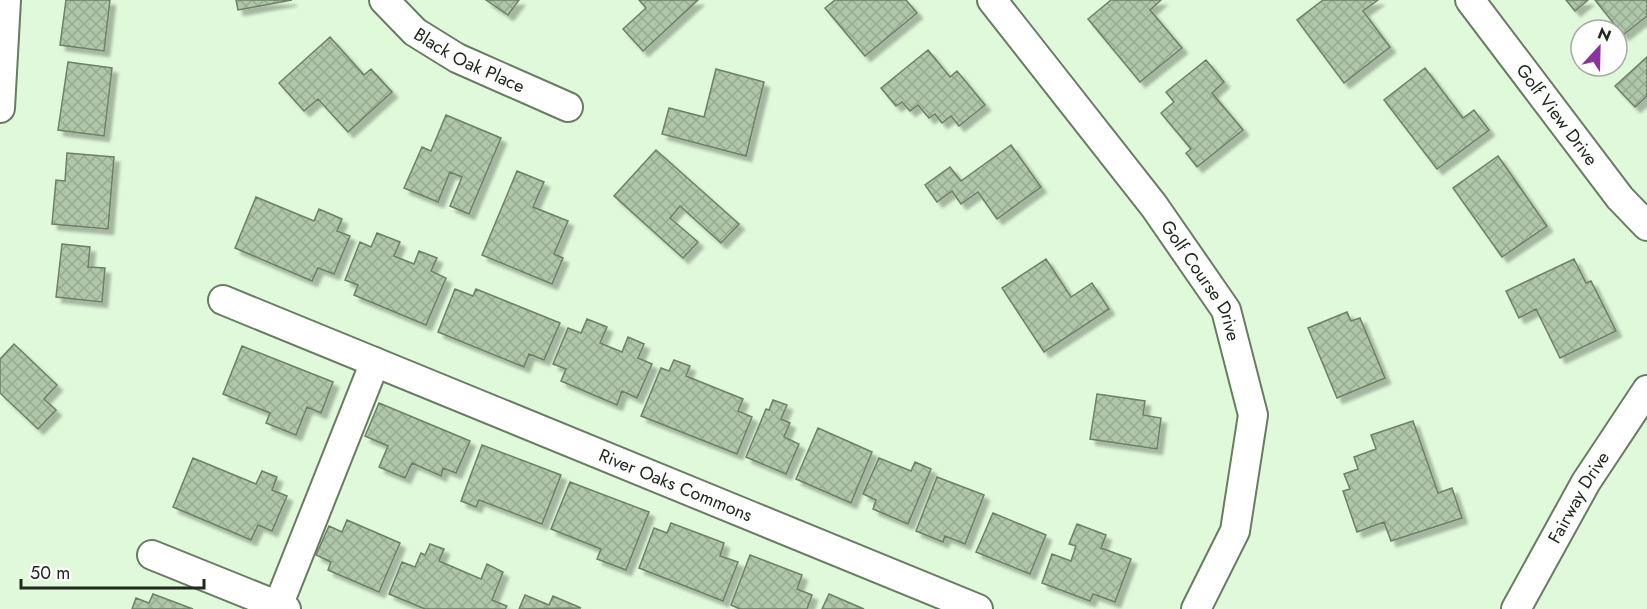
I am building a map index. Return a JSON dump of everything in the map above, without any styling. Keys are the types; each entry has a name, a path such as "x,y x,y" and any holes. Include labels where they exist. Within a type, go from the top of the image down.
{"street":[{"path":"0,108 6,0"},
{"name":"Black Oak Place","path":"384,0 415,32 457,58 567,107"},
{"name":"Golf Course Drive","path":"992,0 1154,206 1226,310 1253,415 1235,531 1196,609"},
{"name":"Golf View Drive","path":"1470,0 1620,198 1647,226"},
{"name":"River Oaks Commons","path":"223,300 978,609"},
{"path":"152,555 282,607 375,363"},
{"name":"Fairway Drive","path":"1516,609 1586,482 1647,390"}],"building":[{"path":"66,0 110,0 104,51 60,45"},
{"path":"236,0 292,0 238,10"},
{"path":"486,0 519,0 508,15"},
{"path":"639,0 698,0 643,51 623,29 646,8"},
{"path":"835,0 906,0 917,13 865,56 825,8"},
{"path":"1111,0 1161,0 1150,10 1182,48 1140,82 1088,19"},
{"path":"1323,0 1378,0 1363,11 1390,47 1344,83 1297,20"},
{"path":"1566,0 1588,0 1575,11"},
{"path":"1595,0 1647,0 1647,16 1629,30 1629,18 1609,18"},
{"path":"330,37 364,75 371,69 392,92 348,132 318,99 304,111 279,83"},
{"path":"928,50 950,77 957,71 985,105 959,126 951,116 942,123 935,114 929,118 918,105 910,111 902,102 896,106 881,88"},
{"path":"1647,57 1647,96 1635,107 1615,86 1624,78 1629,78 1629,73"},
{"path":"1206,60 1224,82 1212,93 1243,130 1197,167 1186,153 1191,149 1161,113 1174,102 1166,92"},
{"path":"68,62 112,68 104,136 58,130"},
{"path":"1425,68 1463,118 1474,110 1489,130 1437,169 1384,100"},
{"path":"716,69 764,82 746,156 662,134 669,108 704,117"},
{"path":"446,115 501,138 469,214 450,206 462,177 450,172 438,202 404,188 422,147 431,151"},
{"path":"1011,145 1041,187 997,219 978,192 961,204 952,191 937,202 925,185 950,167 961,181"},
{"path":"656,150 739,224 721,243 680,206 670,218 698,242 683,258 614,196"},
{"path":"67,153 114,157 108,229 52,224 56,180 65,181"},
{"path":"1498,156 1547,226 1502,257 1453,188"},
{"path":"517,171 544,182 533,207 568,221 554,254 563,258 552,284 482,255"},
{"path":"256,197 314,221 319,209 342,219 337,231 350,236 334,274 318,268 312,281 235,248"},
{"path":"377,233 400,242 394,256 414,264 419,251 437,258 431,271 446,278 426,325 354,295 358,285 345,280 360,242 371,247"},
{"path":"62,244 90,247 88,267 105,268 102,302 56,297"},
{"path":"1046,259 1071,297 1092,283 1109,309 1044,352 1002,288"},
{"path":"1574,259 1586,283 1591,281 1616,331 1560,358 1536,309 1519,318 1506,291"},
{"path":"455,289 473,296 476,289 560,323 544,360 529,354 524,367 438,332"},
{"path":"1347,312 1351,321 1360,318 1385,378 1337,398 1308,328"},
{"path":"587,319 607,327 600,343 622,352 628,337 644,344 638,358 652,364 637,398 622,391 617,405 561,381 566,369 553,364 568,328 581,333"},
{"path":"14,344 57,385 44,399 56,410 38,429 0,393 0,359"},
{"path":"242,346 333,382 321,413 307,407 296,435 266,423 270,413 223,394"},
{"path":"674,360 690,366 686,376 743,399 738,411 752,417 737,454 641,416 661,368 669,371"},
{"path":"1097,394 1145,401 1143,415 1161,418 1157,449 1090,439"},
{"path":"773,400 787,405 781,419 790,423 784,437 799,444 786,474 746,457 766,409 769,410"},
{"path":"379,403 470,441 456,473 443,468 441,476 412,463 405,478 379,467 388,446 365,436"},
{"path":"1413,421 1438,493 1452,488 1462,518 1391,541 1384,522 1357,532 1343,491 1350,489 1344,474 1358,469 1354,457 1376,449 1371,435"},
{"path":"818,428 872,452 851,503 796,479"},
{"path":"482,445 561,475 542,524 479,500 476,507 461,501"},
{"path":"193,458 256,484 262,471 277,477 272,490 287,496 272,531 258,525 251,540 173,507"},
{"path":"879,458 911,471 915,462 931,469 908,524 873,509 876,500 863,494"},
{"path":"937,477 984,495 965,544 945,536 943,542 916,531"},
{"path":"570,482 649,512 626,570 597,559 601,549 551,529"},
{"path":"993,513 1046,535 1030,574 976,552"},
{"path":"347,520 400,543 379,592 328,570 331,562 316,555 329,526 342,532"},
{"path":"671,523 724,543 720,556 738,562 723,601 639,568 654,528 667,533"},
{"path":"1077,524 1106,535 1101,548 1131,559 1115,602 1093,594 1090,601 1042,583 1052,554 1071,561 1076,546 1069,544"},
{"path":"430,544 444,549 439,561 481,579 487,564 503,572 492,600 507,606 505,609 425,609 389,594 402,562 415,567 421,553 425,555"},
{"path":"750,555 802,575 797,589 812,595 807,609 740,609 731,605"},
{"path":"153,594 193,609 132,609 136,598 149,603"},
{"path":"829,594 864,609 822,609"},
{"path":"525,595 549,605 553,596 581,608 519,609"}]}
